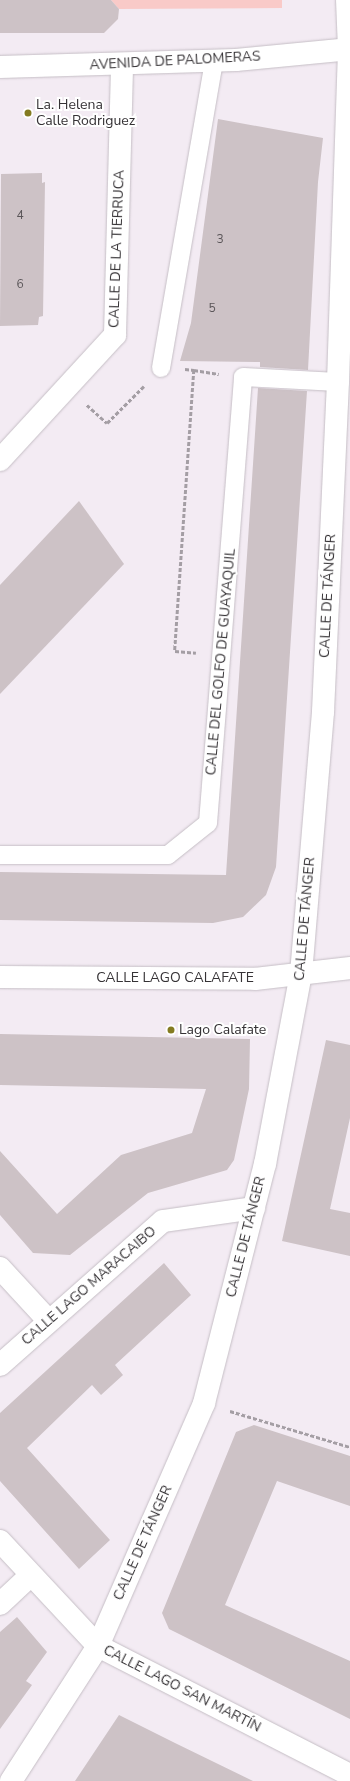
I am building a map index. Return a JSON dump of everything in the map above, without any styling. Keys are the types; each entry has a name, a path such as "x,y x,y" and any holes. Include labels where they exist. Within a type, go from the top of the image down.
{"street":[{"name":"CALLE DE TÁNGER","path":"11,1781 98,1646 204,1403 265,1164 301,974 323,712 338,382 349,49 347,0"},
{"name":"AVENIDA DE PALOMERAS","path":"0,67 122,65 214,60 349,49"},
{"name":"CALLE DE LA TIERRUCA","path":"0,460 115,336 122,65"},
{"name":"CALLE LAGO CALAFATE","path":"0,977 255,979 350,968"},
{"name":"CALLE LAGO MARACAIBO","path":"0,1365 48,1320 163,1221 254,1208"},
{"path":"0,1268 48,1320"},
{"name":"CALLE LAGO SAN MARTÍN","path":"0,1541 98,1646 350,1775"},
{"path":"0,1604 31,1575"}],"lane":[{"path":"161,368 214,60"},
{"name":"CALLE DEL GOLFO DE GUAYAQUIL","path":"0,855 168,855 208,823 243,377 338,382"}],"path":[{"path":"67,388 107,423 161,368 194,370 175,651 222,655"},
{"path":"204,1403 350,1447"}],"shaded area":[{"path":"111,0 282,0 282,8 119,9"}],"building":[{"path":"0,0 111,0 119,9 118,19 104,33 0,33"},
{"path":"218,119 323,138 318,182 308,370 260,367 260,362 180,361 191,323"},
{"path":"42,173 42,183 45,182 43,316 39,317 38,325 0,326 1,174"},
{"path":"258,388 307,391 276,867 266,895 243,917 213,923 0,920 0,872 226,875"},
{"path":"79,501 124,564 0,694 0,585"},
{"path":"0,1034 250,1039 249,1089 234,1160 227,1170 148,1193 70,1255 33,1253 0,1215 0,1151 57,1214 121,1155 192,1133 206,1089 0,1085"},
{"path":"326,1040 350,1045 350,1118 330,1209 350,1213 350,1256 282,1241"},
{"path":"164,1263 191,1295 115,1365 123,1375 101,1395 92,1385 27,1448 110,1540 79,1569 0,1481 0,1413"},
{"path":"254,1425 350,1456 350,1506 277,1481 225,1605 350,1661 350,1719 169,1629 162,1613 236,1432"},
{"path":"17,1617 47,1652 26,1681 32,1685 0,1729 0,1632"},
{"path":"119,1715 175,1743 253,1781 75,1781"}],"place":[{"name":"La. Helena Calle Rodriguez","path":"28,113"},
{"name":"Lago Calafate","path":"171,1030"}]}
